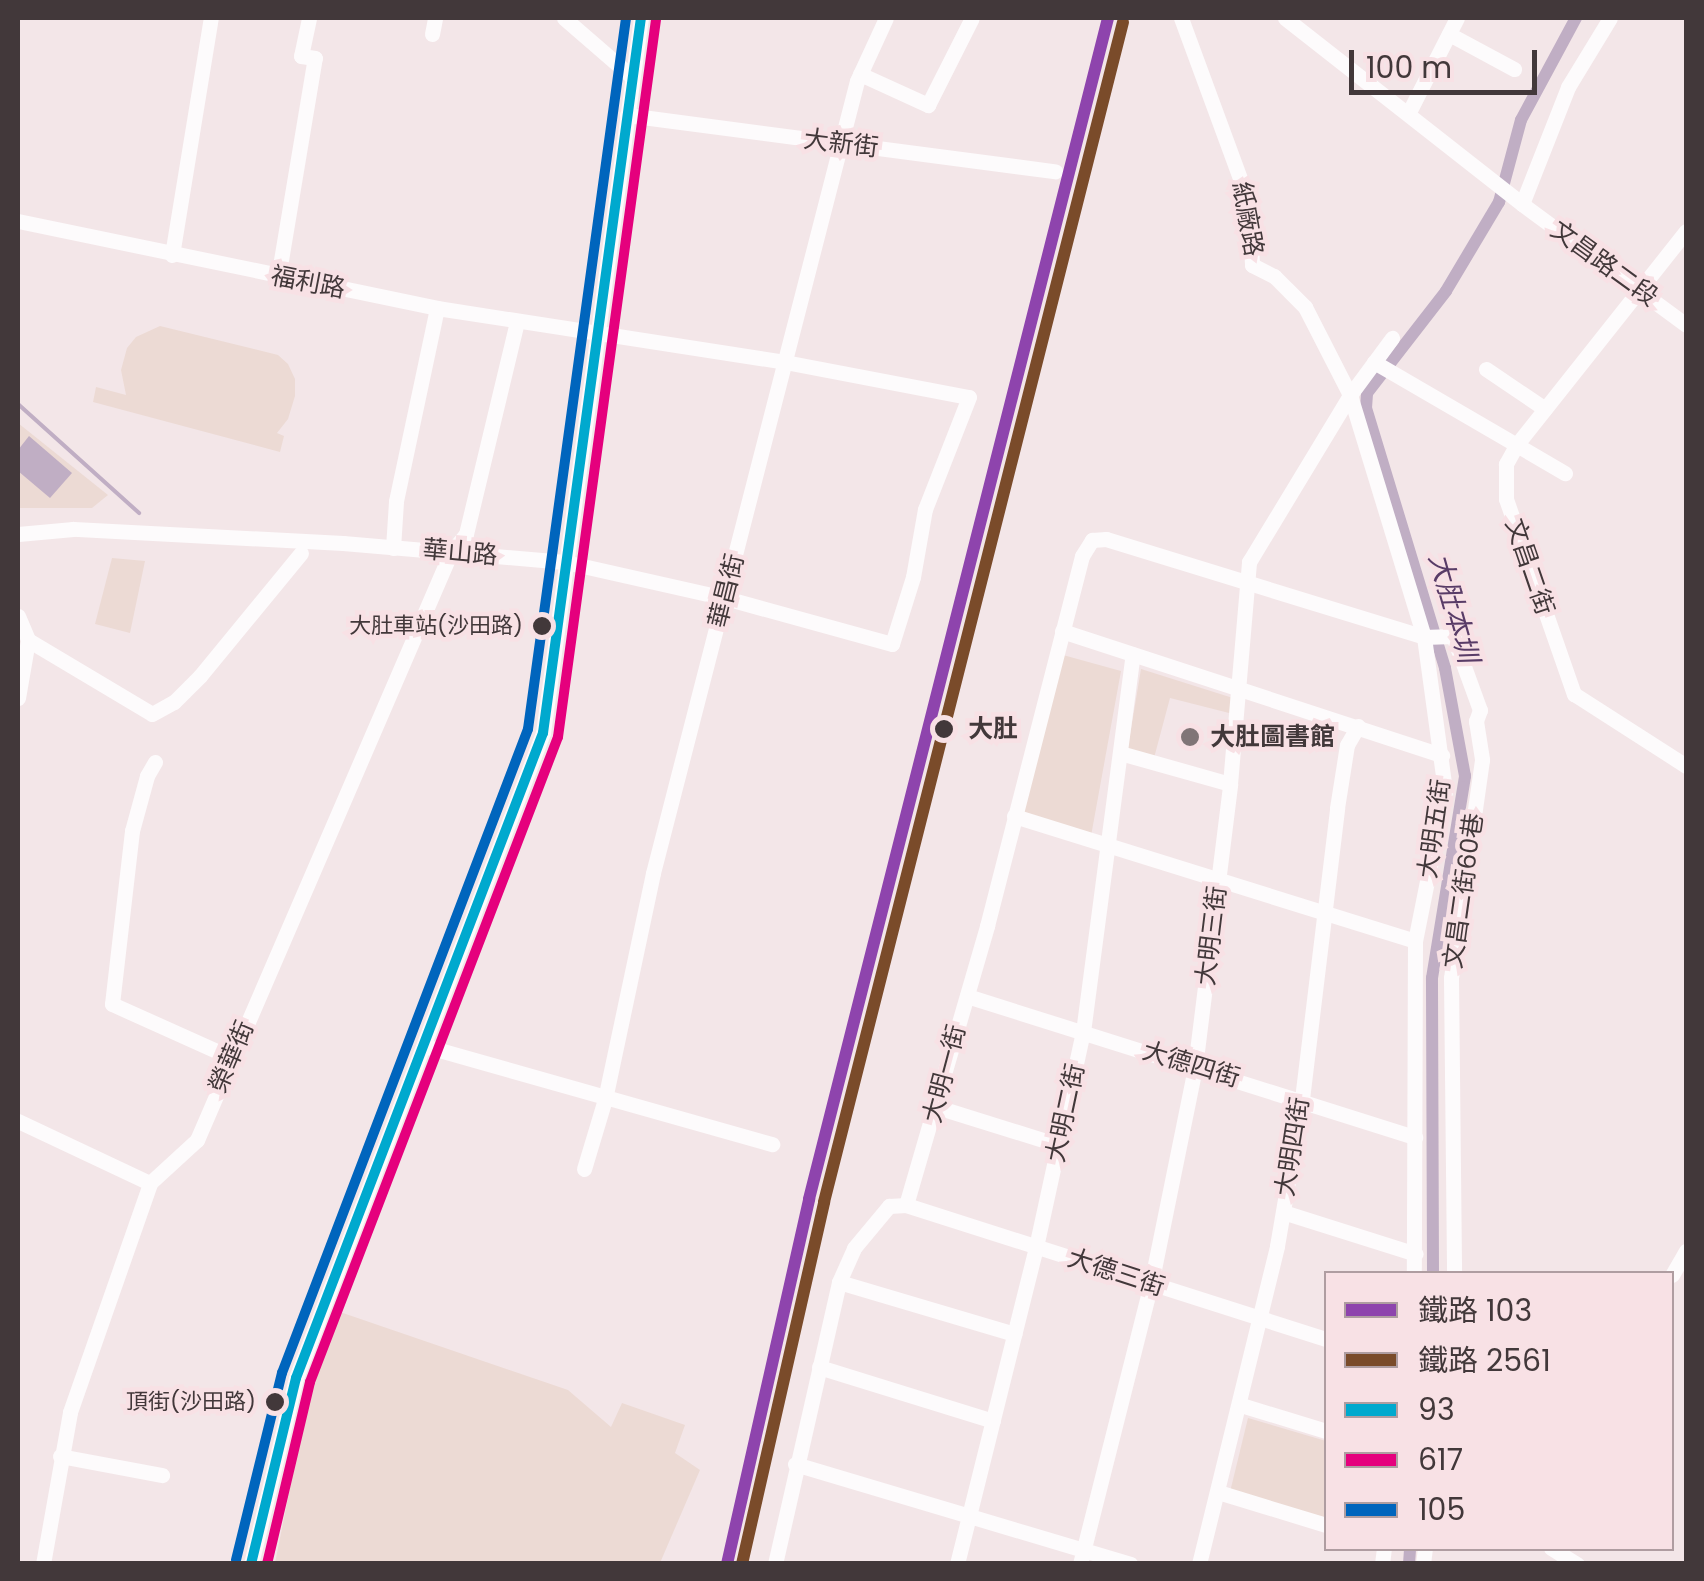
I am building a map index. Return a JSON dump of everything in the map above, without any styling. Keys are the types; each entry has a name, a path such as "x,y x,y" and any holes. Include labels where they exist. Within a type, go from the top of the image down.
{"street":[{"path":"172,254 211,18"},
{"path":"278,278 316,58 302,56 309,18"},
{"path":"564,18 631,76"},
{"path":"251,1564 296,1378 542,733 641,18"},
{"name":"華昌街","path":"584,1169 605,1099 653,873 860,74 886,18"},
{"name":"紙廠路","path":"1181,18 1249,203 1252,264 1274,276 1305,307 1350,396"},
{"name":"文昌路二段","path":"1284,18 1522,204 1686,324"},
{"path":"1408,114 1457,18"},
{"path":"1522,204 1562,100 1610,18"},
{"path":"860,74 928,105 968,19"},
{"path":"1449,34 1514,69"},
{"name":"大新街","path":"628,115 1055,172"},
{"name":"福利路","path":"18,221 437,308 785,362 969,397 925,509 913,578 892,644"},
{"name":"文昌二街","path":"1686,231 1517,444 1506,464 1506,499 1574,694 1686,766"},
{"path":"393,548 396,501 437,308"},
{"name":"榮華街","path":"43,1564 70,1412 150,1183 197,1140 451,552 466,534 518,322"},
{"name":"大明三街","path":"1082,1556 1151,1284 1196,1067 1240,690 1249,562 1350,396 1392,338"},
{"path":"1374,362 1565,473"},
{"path":"1486,369 1545,410"},
{"name":"大明五街","path":"1350,396 1424,638 1445,791 1415,941 1411,1040 1414,1271"},
{"name":"華山路","path":"18,534 73,529 566,562 725,598 892,644"},
{"name":"大明一街","path":"906,1206 937,1107 1082,556 1092,540 1106,540 1247,585"},
{"path":"28,640 152,714 174,702 200,676 301,553"},
{"path":"1247,585 1424,638"},
{"path":"18,616 28,640 18,698"},
{"path":"1062,631 1442,755"},
{"name":"文昌二街60巷","path":"1424,638 1453,636 1480,710 1476,721 1482,760 1451,978 1454,1271"},
{"name":"大明二街","path":"957,1564 1036,1248 1084,1032 1104,846 1133,654"},
{"name":"大明四街","path":"1199,1564 1262,1319 1302,1099 1347,744 1358,726"},
{"path":"1120,753 1230,784"},
{"path":"156,762 147,776 132,831 112,1004 232,1058"},
{"path":"1014,816 1415,941"},
{"name":"大德四街","path":"966,996 1415,1137"},
{"path":"425,1046 772,1144"},
{"path":"937,1107 1059,1145"},
{"path":"18,1121 150,1183"},
{"path":"775,1564 840,1282 854,1248 880,1212 889,1206 906,1206"},
{"name":"大德三街","path":"906,1206 1324,1338"},
{"path":"1282,1212 1416,1254"},
{"path":"840,1282 1014,1334"},
{"path":"818,1367 993,1421"},
{"path":"1241,1406 1324,1430"},
{"path":"60,1456 162,1475"},
{"path":"795,1464 970,1515 1082,1556 1130,1564"},
{"path":"1218,1492 1324,1524"}],"shaded area":[{"path":"160,326 278,355 288,364 295,379 295,396 288,419 277,433 284,436 280,452 93,402 96,387 126,395 121,370 127,348 136,337"},
{"path":"18,423 108,495 92,508 18,508"},
{"path":"29,436 72,473 50,498 18,471 18,450"},
{"path":"112,558 145,561 130,633 95,624"},
{"path":"1063,655 1121,671 1091,836 1023,816"},
{"path":"1141,669 1236,699 1233,714 1170,698 1154,758 1127,753"},
{"path":"340,1312 568,1390 611,1427 622,1403 685,1425 675,1453 700,1470 660,1563 275,1563 309,1393"},
{"path":"1248,1418 1324,1440 1324,1522 1230,1492"}],"waterway":[{"name":"大肚本圳","path":"1433,1271 1432,978 1465,776 1445,668 1366,408 1367,393 1446,291 1499,202 1521,120 1576,18"},
{"path":"18,404 139,513"},
{"name":"大肚本圳","path":"1409,1564 1410,1551"}],"rail line":[{"name":"103","path":"727,1564 809,1199 1108,18"},
{"name":"2561","path":"742,1564 824,1202 1123,22"}],"transit line":[{"name":"105","path":"236,1560 282,1373 528,729 626,18"},
{"name":"93","path":"251,1564 296,1378 543,733 641,18"},
{"name":"617","path":"267,1564 310,1382 558,737 656,20"}],"place":[{"name":"大肚車站(沙田路)","path":"542,626"},
{"name":"大肚","path":"944,729"},
{"name":"大肚圖書館","path":"1190,737"},
{"name":"頂街(沙田路)","path":"275,1402"}]}
